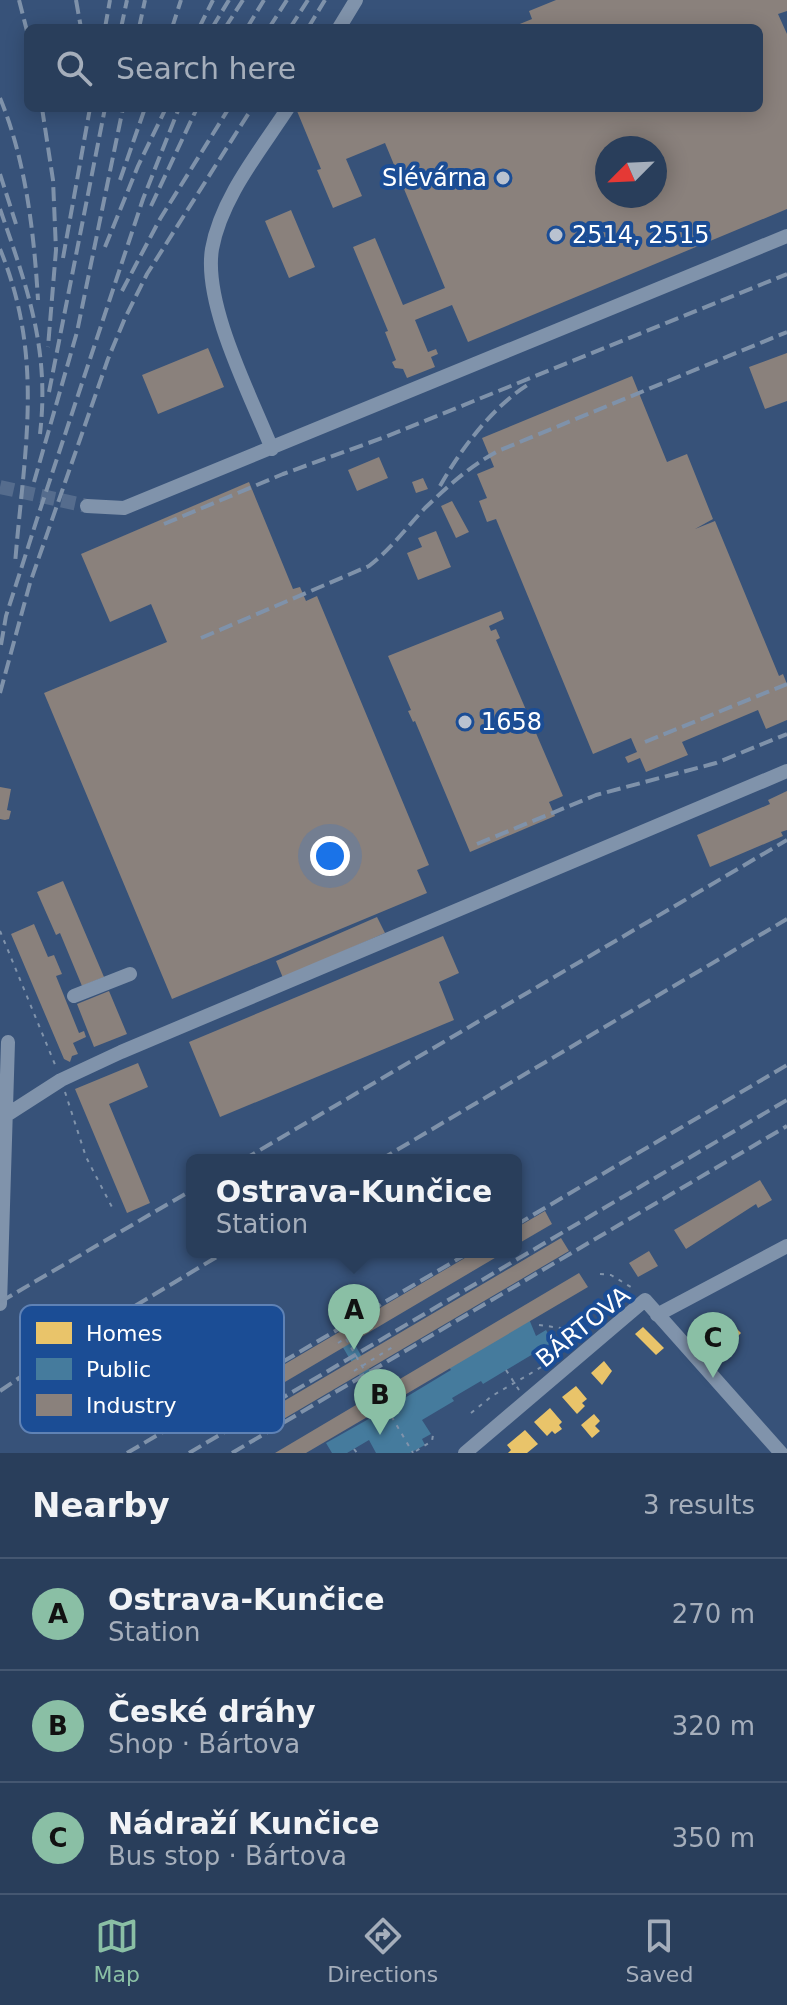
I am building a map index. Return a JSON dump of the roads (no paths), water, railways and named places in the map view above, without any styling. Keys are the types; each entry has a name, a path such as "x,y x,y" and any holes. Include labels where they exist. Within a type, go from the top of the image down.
{"street":[{"path":"341,24 356,0"},
{"path":"272,449 225,332 212,285 212,249 236,189 285,112"},
{"path":"87,506 124,508 787,236"},
{"path":"5,1116 61,1080 121,1052 787,771"},
{"path":"74,996 130,974"},
{"path":"0,1304 8,1042"},
{"path":"657,1315 787,1246"},
{"name":"BÁRTOVA","path":"465,1453 645,1300 781,1453"}],"tunnel":[{"path":"0,487 87,506"}],"railway":[{"path":"19,0 25,24"},
{"path":"76,0 80,24"},
{"path":"106,24 110,0"},
{"path":"122,24 127,0"},
{"path":"140,24 145,0"},
{"path":"173,24 181,0"},
{"path":"201,24 213,0"},
{"path":"214,24 229,0"},
{"path":"228,24 243,0"},
{"path":"249,24 264,0"},
{"path":"272,24 287,0"},
{"path":"293,24 308,0"},
{"path":"310,24 325,0"},
{"path":"0,98 16,147 27,198 38,300"},
{"path":"43,112 53,180 56,250 48,347"},
{"path":"63,258 89,112"},
{"path":"49,392 104,112"},
{"path":"34,482 77,332 122,112"},
{"path":"120,180 144,112"},
{"path":"105,247 164,112"},
{"path":"1,645 6,616 38,516 143,199 177,112"},
{"path":"151,206 195,112"},
{"path":"122,291 160,219 227,112"},
{"path":"0,693 30,583 125,318 147,274 249,112"},
{"path":"0,174 16,224"},
{"path":"0,209 27,292 39,346 42,374 40,434"},
{"path":"0,249 14,289 27,367 26,444 15,564"},
{"path":"164,524 787,274"},
{"path":"201,638 369,566 442,492 498,451 787,332"},
{"path":"440,486 478,430 502,404 529,384"},
{"path":"645,742 787,684"},
{"path":"477,844 596,795 716,763 787,734"},
{"path":"253,1154 787,840"},
{"path":"390,1154 787,919"},
{"path":"522,1221 787,1065"},
{"path":"522,1256 787,1100"},
{"path":"284,1422 787,1126"},
{"path":"0,1302 186,1194"},
{"path":"137,1305 215,1258"},
{"path":"284,1361 460,1258"},
{"path":"284,1397 519,1258"},
{"path":"0,1391 20,1377"},
{"path":"127,1453 161,1433"},
{"path":"189,1453 223,1433"},
{"path":"232,1453 266,1433"}],"place":[{"name":"Slévárna","path":"503,178"},
{"name":"2514, 2515","path":"556,235"},
{"name":"1658","path":"465,722"},
{"name":"Ostrava-Kunčice","path":"354,1350"},
{"name":"Nádraží Kunčice","path":"713,1378"},
{"name":"České dráhy","path":"380,1435"}]}
